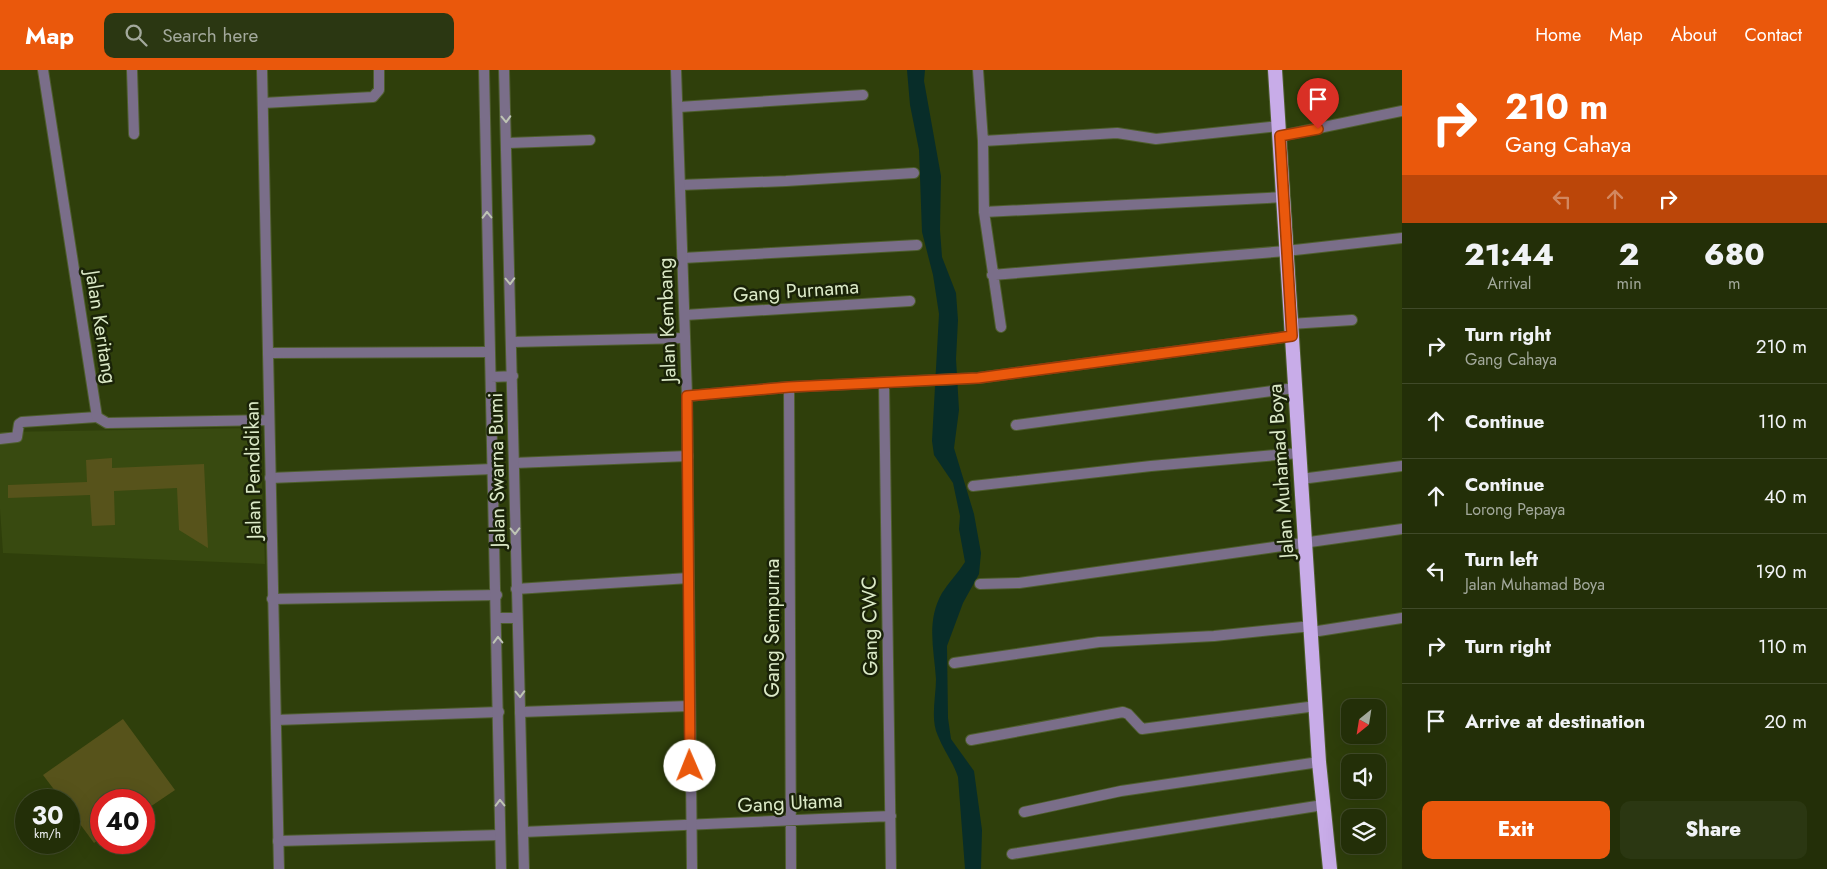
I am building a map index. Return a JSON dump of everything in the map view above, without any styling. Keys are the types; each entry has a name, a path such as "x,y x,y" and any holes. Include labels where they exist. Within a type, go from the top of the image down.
{"highway":[{"name":"Jalan Muhamad Boya","path":"1275,70 1316,706 1330,869"}],"street":[{"name":"Jalan Keritang","path":"43,70 97,418"},
{"path":"132,70 134,134"},
{"name":"Jalan Pendidikan","path":"262,70 279,869"},
{"path":"262,102 373,97 379,90 379,70"},
{"name":"Jalan Swarna Bumi","path":"484,70 502,869"},
{"name":"Jalan Swarna Bumi","path":"504,70 524,869"},
{"name":"Jalan Kembang","path":"676,70 687,396 692,869"},
{"path":"978,70 983,141 984,212 1001,327"},
{"path":"678,107 863,95"},
{"path":"983,141 1117,133 1156,139 1280,131 1402,111"},
{"path":"506,143 590,140"},
{"path":"680,185 914,173"},
{"path":"984,212 1284,197"},
{"path":"992,275 1286,251 1402,238"},
{"path":"682,258 917,245"},
{"name":"Gang Purnama","path":"684,315 910,301"},
{"path":"687,396 789,387 958,379 1352,320"},
{"path":"512,342 685,338"},
{"path":"268,353 489,352"},
{"path":"491,378 513,376"},
{"name":"Gang CWC","path":"884,382 891,869"},
{"name":"Gang Sempurna","path":"789,387 791,869"},
{"path":"1016,425 1295,388"},
{"path":"0,439 17,437 19,424 22,422 97,418 106,422 269,420"},
{"path":"973,486 1151,466 1300,453"},
{"path":"514,463 688,456"},
{"path":"1301,479 1402,466"},
{"path":"270,478 493,469"},
{"path":"980,584 1029,582 1402,528"},
{"path":"516,589 689,578"},
{"path":"272,599 497,595"},
{"path":"497,618 517,618"},
{"path":"954,663 1099,642 1312,629 1402,618"},
{"path":"520,712 689,706"},
{"path":"971,740 1123,712 1128,714 1142,728 1316,706"},
{"path":"276,720 499,712"},
{"path":"1024,812 1120,791 1320,762"},
{"path":"1012,854 1323,804"},
{"name":"Gang Utama","path":"523,832 891,816"},
{"path":"278,840 500,835"}],"shaded area":[{"path":"260,428 265,564 3,553 0,509 0,432"}],"water":[{"path":"907,70 925,70 924,81 941,176 940,230 942,257 956,293 958,320 956,359 959,410 954,448 974,514 981,553 979,574 963,603 947,646 948,718 951,739 974,771 982,830 981,869 965,869 958,777 938,736 934,722 936,679 932,635 934,614 942,593 965,562 959,529 960,516 953,483 934,455 932,441 939,314 933,275 922,232 919,150 910,105"}],"building":[{"path":"112,458 112,468 204,464 208,548 179,530 177,488 114,491 115,525 92,526 90,495 8,498 8,485 87,482 86,460"},
{"path":"123,719 175,790 155,804 155,789 90,789 90,838 80,824 80,789 54,789 43,775"}],"route":[{"path":"690,766 687,396 789,387 978,378 1292,336 1280,136 1318,129"}]}
